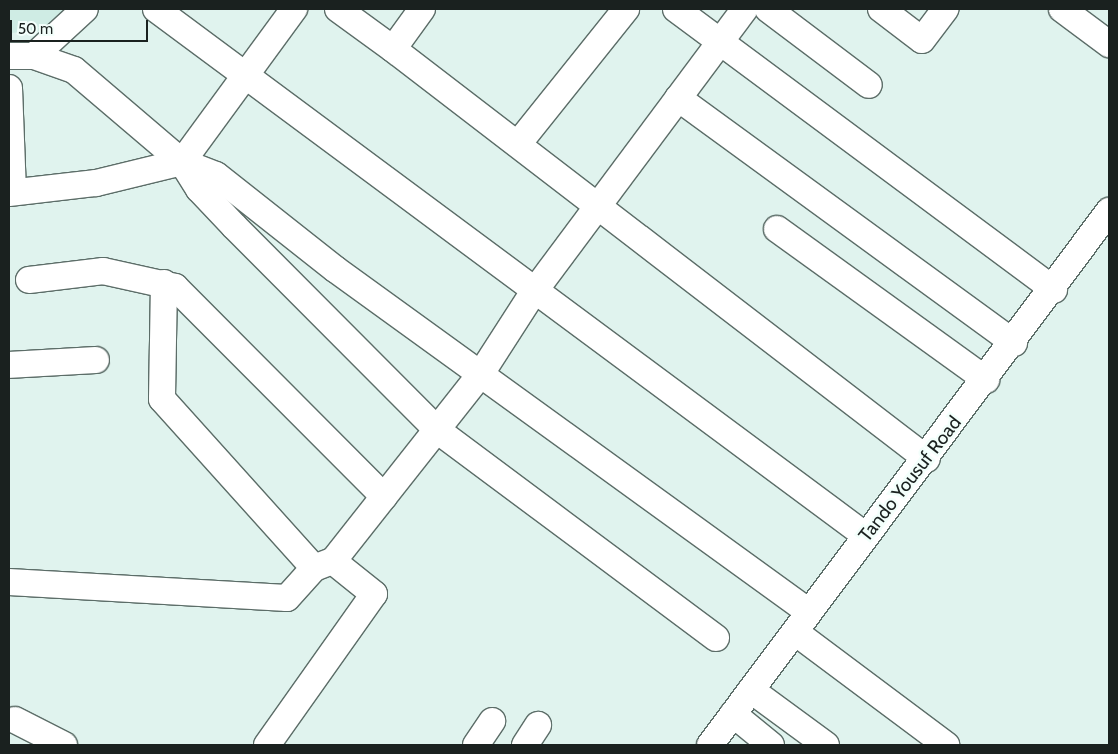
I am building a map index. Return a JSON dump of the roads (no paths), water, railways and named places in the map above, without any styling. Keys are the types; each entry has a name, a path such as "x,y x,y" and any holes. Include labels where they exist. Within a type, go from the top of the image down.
{"street":[{"path":"21,56 85,9"},
{"path":"156,9 244,78 533,293 866,536"},
{"path":"182,162 294,9"},
{"path":"338,9 599,205 927,459"},
{"path":"393,49 422,9"},
{"path":"518,144 626,9"},
{"path":"676,9 1054,290"},
{"path":"9,582 287,598 324,564 384,497 437,430 482,372 533,293 745,9"},
{"path":"768,9 869,85"},
{"path":"881,9 922,40 945,9"},
{"path":"1062,9 1109,44"},
{"path":"21,56 74,70 182,162 199,189 248,241 437,430 716,638"},
{"path":"9,88 11,192 96,183 182,162 216,175 335,269 482,372 802,622 946,745"},
{"path":"678,98 1014,343"},
{"name":"Tando Yousuf Road","path":"710,745 866,536 927,459 1054,290 1109,211"},
{"path":"777,229 986,380"},
{"path":"29,280 103,271 164,283 175,287 213,322 384,497"},
{"path":"164,283 162,399 324,564 374,594 267,745"},
{"path":"9,365 96,360"},
{"path":"751,690 826,745"},
{"path":"733,714 771,745"},
{"path":"15,720 64,745"},
{"path":"476,745 492,721"}]}
